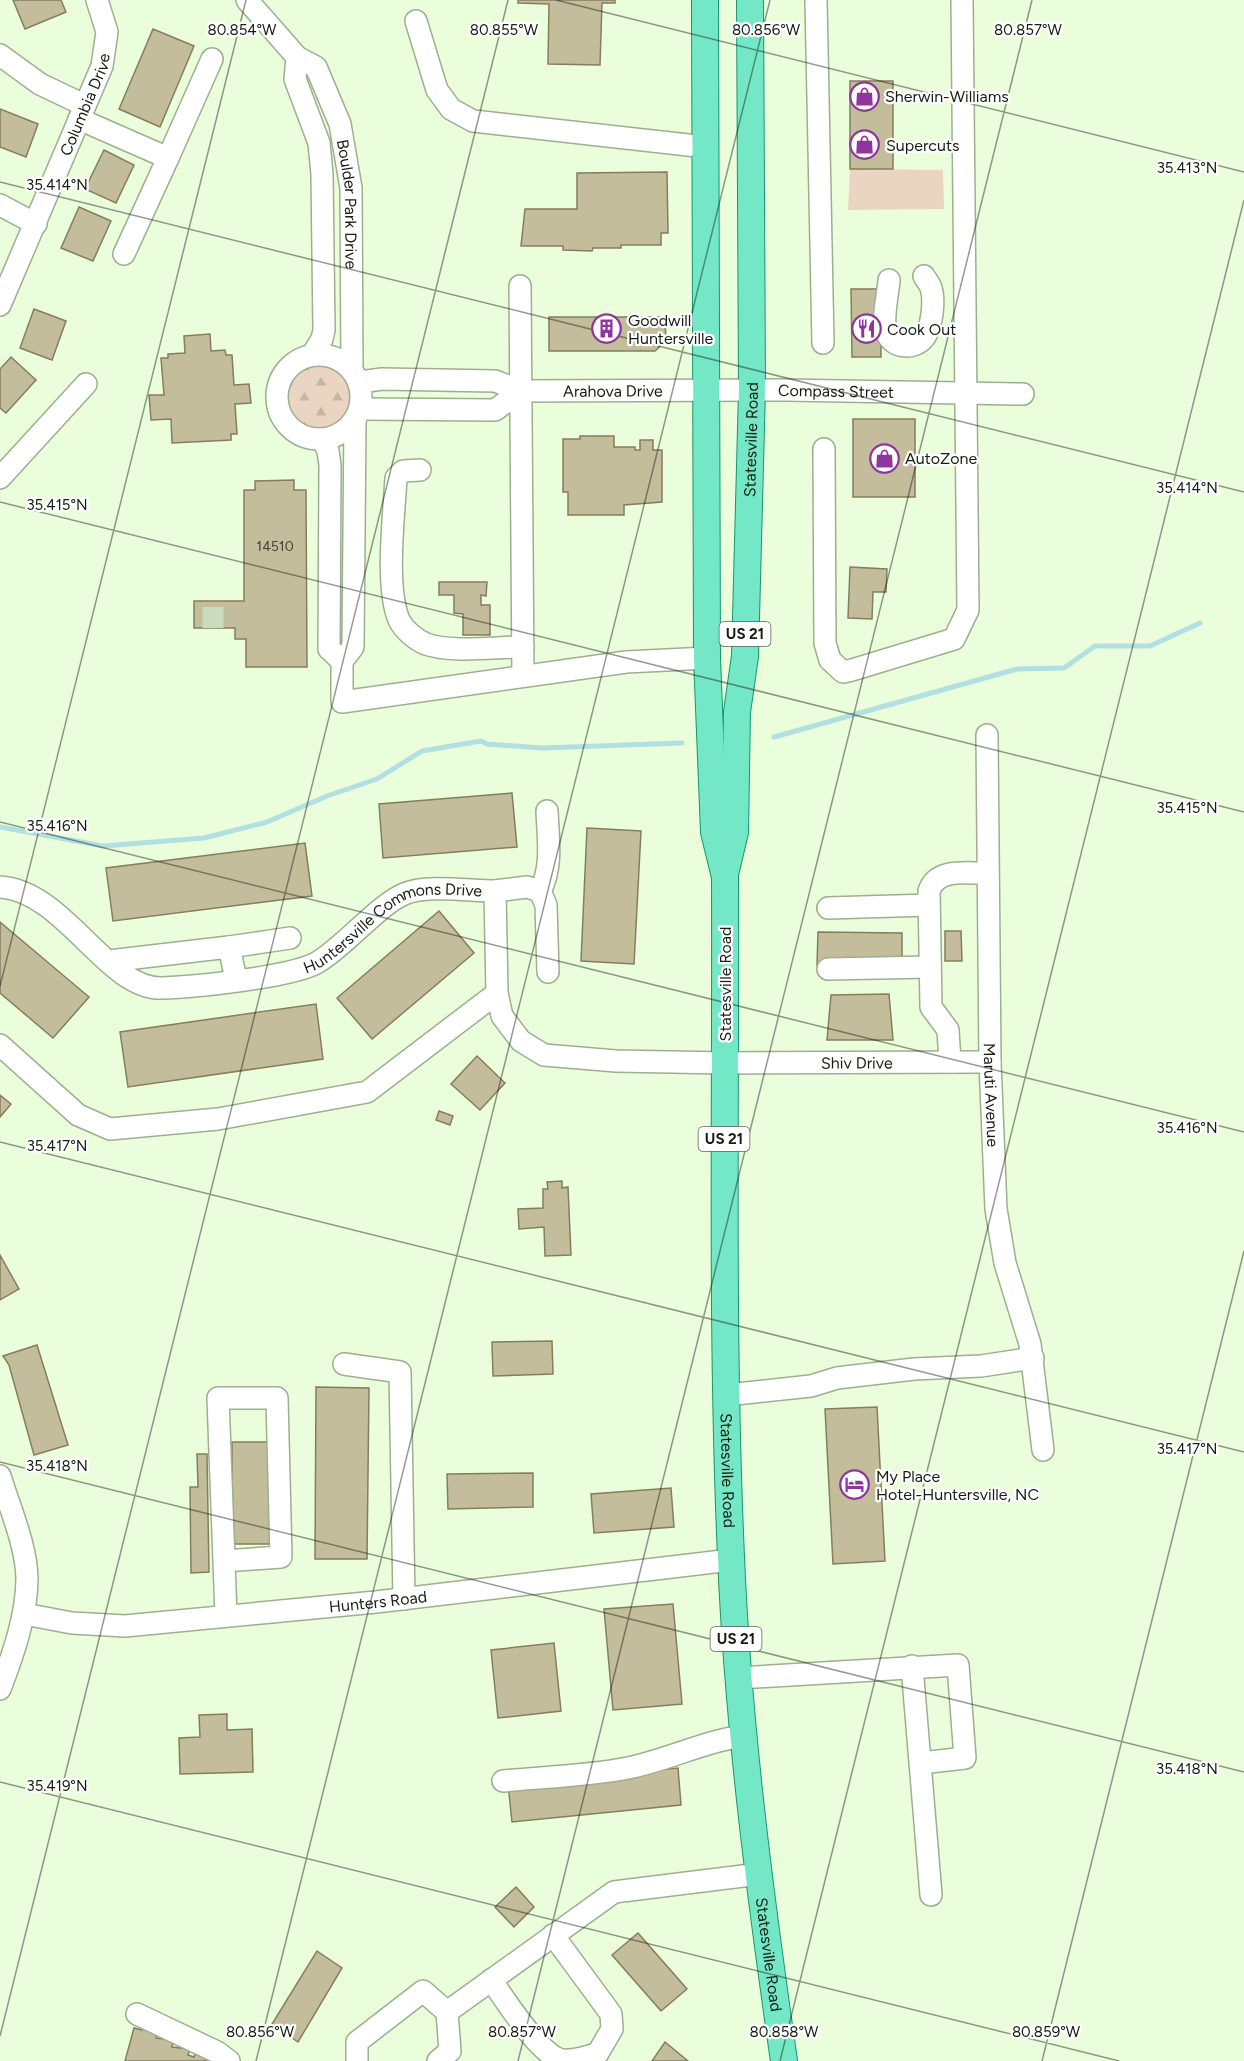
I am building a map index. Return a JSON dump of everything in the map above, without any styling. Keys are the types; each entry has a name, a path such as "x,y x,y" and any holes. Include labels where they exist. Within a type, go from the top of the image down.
{"main road":[{"name":"Statesville Road","path":"705,0 708,658 714,832 725,877"},
{"name":"Statesville Road","path":"750,0 752,390 745,656 737,712 735,832 725,877 727,1395 731,1560 739,1678 759,1874 784,2061"}],"street":[{"name":"Columbia Drive","path":"0,304 102,66 106,32 97,0"},
{"name":"Boulder Park Drive","path":"247,0 297,57 316,67 340,124 351,188 356,376"},
{"path":"816,0 823,343"},
{"path":"824,449 825,643 830,660 843,672 954,639 968,610 962,0"},
{"path":"416,21 437,90 451,109 473,121 706,147"},
{"path":"0,55 81,112 168,158"},
{"name":"Boulder Park Drive","path":"297,57 295,79 319,143 322,174 324,330 312,355"},
{"path":"124,254 212,59"},
{"path":"0,206 36,224"},
{"path":"889,280 885,330 897,345 911,346 925,337 931,320 932,289 924,276"},
{"path":"520,285 523,676"},
{"path":"521,391 495,410 357,415 334,437 322,439 296,432 286,424 279,411 277,396 282,374 298,360 312,355 333,357 356,376 362,396 357,415 353,647 342,661 342,702 626,662 708,658"},
{"name":"Arahova Drive","path":"356,376 382,379 495,381 521,391 705,390"},
{"path":"0,478 86,384"},
{"name":"Compass Street","path":"705,390 1023,394"},
{"path":"322,439 328,451 330,465 329,649 342,661"},
{"path":"420,470 403,471 396,478 393,601 400,622 414,637 427,644 444,647 523,647"},
{"name":"Maruti Avenue","path":"987,735 990,1062 999,1232 1033,1358 1043,1450"},
{"path":"540,891 546,880 548,866 547,811"},
{"path":"950,1062 948,1030 931,1007 929,891 937,878 943,875 988,873"},
{"name":"Huntersville Commons Drive","path":"0,887 31,895 58,913 84,941 136,983 159,988 289,973 318,962 405,893 433,890 495,891 497,993 502,1016 521,1041 544,1055 616,1061 725,1063"},
{"path":"495,891 527,887 540,891 546,905 548,972"},
{"path":"828,908 929,905"},
{"path":"109,961 290,938"},
{"path":"229,947 236,979"},
{"path":"828,969 930,967"},
{"path":"0,1044 78,1115 110,1129 218,1119 368,1092 497,993"},
{"name":"Shiv Drive","path":"725,1063 990,1062"},
{"path":"727,1395 811,1386 837,1378 981,1366 1033,1358"},
{"path":"344,1364 400,1372 405,1599"},
{"path":"224,1561 281,1557 278,1398 218,1398 226,1616"},
{"path":"0,1476 25,1562 24,1614 0,1689"},
{"name":"Hunters Road","path":"24,1614 105,1626 405,1599 731,1560"},
{"path":"739,1678 958,1665 965,1758 921,1763"},
{"path":"912,1666 931,1894"},
{"path":"503,1781 625,1769 671,1758 716,1740 744,1736"},
{"path":"447,2012 614,1892 759,1874"},
{"path":"491,1980 542,2047 561,2060 581,2059 598,2053 612,2029 611,2014 553,1935"},
{"path":"357,2061 357,2042 423,1991 447,2012 450,2051 438,2061"},
{"path":"136,2014 218,2052 229,2061"}],"green space":[{"path":"850,169 943,170 944,209 848,210"},
{"path":"319,354 335,357 349,366 358,380 361,396 358,412 349,426 335,435 319,438 303,435 289,426 280,412 277,396 280,380 289,366 303,357"}],"building":[{"path":"13,0 61,0 66,12 25,29"},
{"path":"518,0 615,0 615,3 602,3 600,65 548,64 549,4 518,3"},
{"path":"153,29 194,46 160,127 119,109"},
{"path":"850,81 893,81 893,169 850,169"},
{"path":"0,109 38,124 26,157 0,147"},
{"path":"104,150 134,165 116,203 85,189"},
{"path":"667,172 668,233 661,233 661,245 621,245 621,248 593,248 592,251 563,250 563,246 521,246 525,209 577,209 577,173"},
{"path":"79,207 111,221 93,261 61,248"},
{"name":"Cook Out","path":"851,289 883,289 881,357 852,357"},
{"path":"34,309 66,321 52,360 20,348"},
{"name":"Goodwill Huntersville","path":"549,317 665,317 666,341 655,351 549,351"},
{"path":"210,334 211,351 225,350 226,355 232,355 234,385 249,384 251,403 235,404 237,434 231,434 231,440 172,443 171,419 151,420 149,395 164,395 161,358 168,358 168,354 185,353 184,336"},
{"path":"11,357 36,380 6,413 0,408 0,369"},
{"name":"AutoZone","path":"853,419 915,419 915,497 853,497"},
{"path":"580,436 614,436 614,447 635,447 635,450 640,450 640,440 653,440 653,450 662,450 662,502 624,505 624,515 568,515 568,492 563,492 563,439 580,439"},
{"path":"294,480 294,490 306,490 307,667 246,667 246,639 235,639 235,628 194,628 194,601 244,601 244,490 255,490 255,481"},
{"path":"850,567 887,569 886,592 873,592 872,619 848,618"},
{"path":"439,582 487,582 486,596 481,595 481,605 490,605 490,635 463,635 463,614 454,613 454,595 439,595"},
{"path":"512,793 517,847 383,858 379,804"},
{"path":"587,828 641,831 634,964 581,961"},
{"path":"305,843 312,896 113,921 106,868"},
{"path":"439,911 474,953 372,1039 337,998"},
{"path":"0,922 89,997 53,1038 0,993"},
{"path":"945,931 961,931 962,961 945,961"},
{"path":"818,932 902,933 902,965 817,965"},
{"path":"889,994 893,1040 827,1040 831,995"},
{"path":"316,1004 323,1059 128,1087 120,1032"},
{"path":"477,1056 505,1083 480,1110 451,1084"},
{"path":"0,1095 11,1104 0,1117"},
{"path":"439,1111 453,1116 450,1125 436,1120"},
{"path":"562,1181 562,1188 568,1187 571,1255 545,1256 544,1227 519,1229 518,1209 543,1208 543,1189 548,1189 547,1182"},
{"path":"0,1255 19,1289 0,1300"},
{"path":"552,1341 553,1374 493,1376 492,1342"},
{"path":"37,1345 68,1445 34,1455 9,1365 3,1356"},
{"path":"316,1387 369,1388 367,1559 315,1559"},
{"name":"My Place Hotel-Huntersville, NC","path":"877,1407 885,1561 833,1564 825,1409"},
{"path":"232,1442 270,1442 271,1544 232,1544"},
{"path":"197,1454 207,1454 209,1572 191,1573 190,1487 198,1487"},
{"path":"533,1473 533,1507 448,1509 447,1474"},
{"path":"671,1488 674,1527 594,1533 591,1494"},
{"path":"673,1604 682,1704 613,1710 604,1609"},
{"path":"554,1643 561,1711 498,1718 491,1650"},
{"path":"227,1714 227,1730 252,1729 253,1772 180,1774 179,1738 200,1737 199,1715"},
{"path":"678,1768 681,1805 512,1822 508,1784"},
{"path":"516,1887 534,1907 514,1927 495,1907"},
{"path":"638,1933 687,1989 661,2011 612,1955"},
{"path":"317,1951 342,1968 298,2042 272,2024"},
{"path":"142,2027 159,2029 156,2038 162,2039 163,2036 174,2039 172,2047 190,2049 188,2055 194,2057 195,2054 218,2061 125,2061 134,2028 142,2030"},
{"path":"665,2042 688,2061 652,2061"}],"waterway":[{"path":"774,737 1017,669 1064,668 1095,646 1150,646 1200,623"},
{"path":"0,827 103,846 204,838 267,822 327,796 377,779 422,751 481,741 487,744 542,748 682,743"}],"tunnel":[{"path":"213,601 213,628"}],"place":[{"name":"Sherwin-Williams","path":"864,96"},
{"name":"Supercuts","path":"865,145"},
{"name":"Goodwill Huntersville","path":"607,329"},
{"name":"Cook Out","path":"866,329"},
{"name":"AutoZone","path":"884,458"},
{"name":"My Place Hotel-Huntersville, NC","path":"855,1485"}]}
